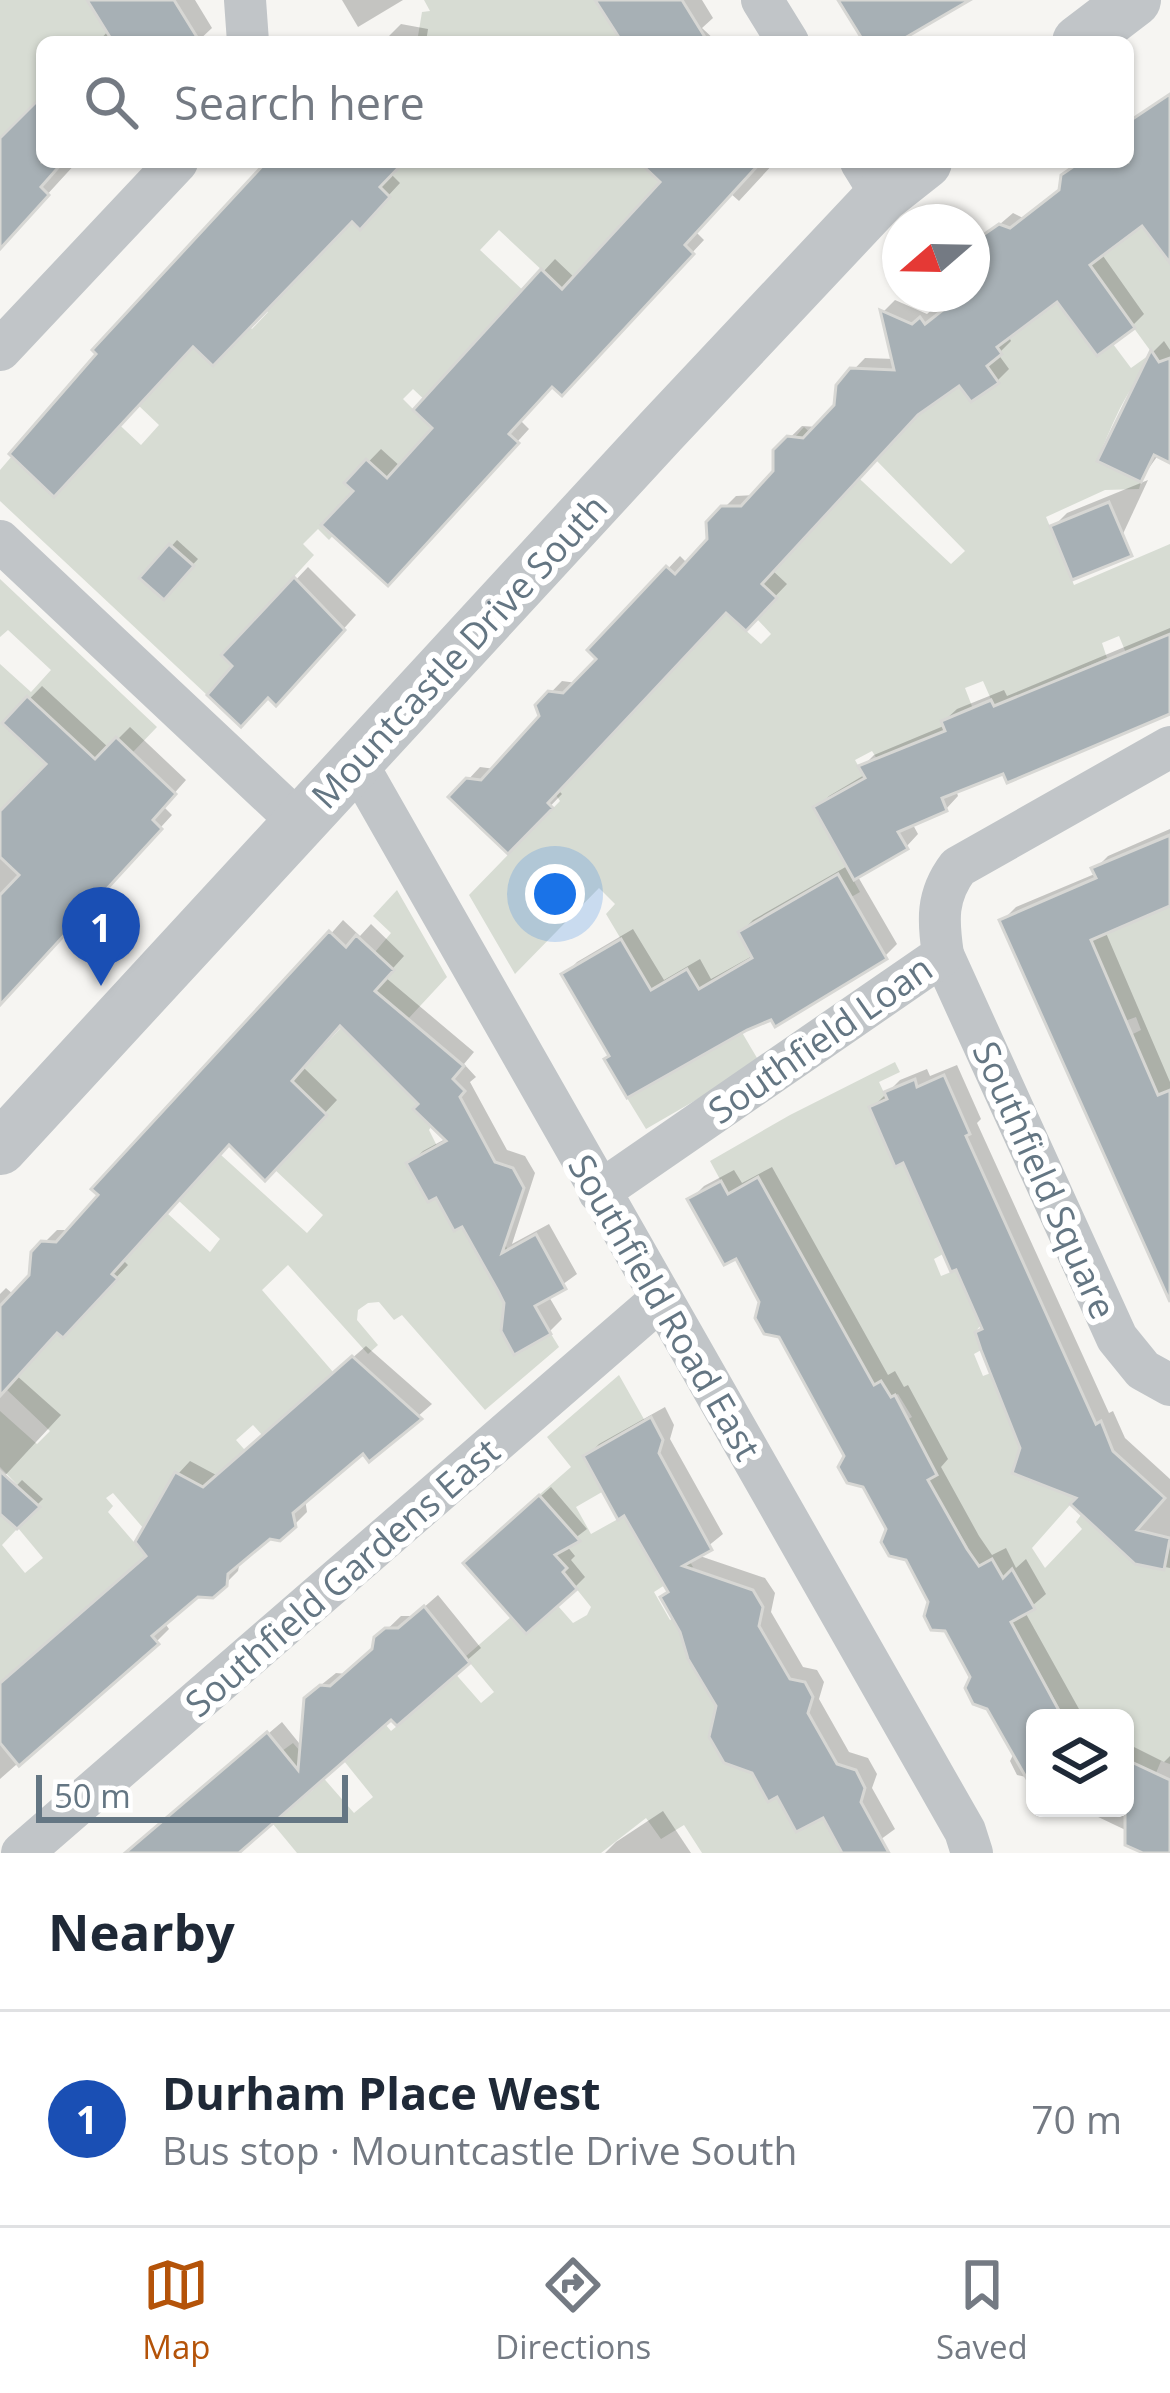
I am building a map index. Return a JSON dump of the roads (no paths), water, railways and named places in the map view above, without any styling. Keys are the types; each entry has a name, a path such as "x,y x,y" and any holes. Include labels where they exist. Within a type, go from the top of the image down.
{"street":[{"path":"245,0 248,36"},
{"path":"762,0 784,36"},
{"path":"1087,36 1134,0"},
{"path":"0,350 171,168"},
{"name":"Mountcastle Drive South","path":"0,1148 356,762 872,179 906,168"},
{"path":"0,541 300,823"},
{"name":"Southfield Loan","path":"599,1192 943,955 938,914 947,881 958,867 1170,747"},
{"name":"Southfield Road East","path":"356,762 965,1831 972,1853"},
{"name":"Southfield Square","path":"943,955 1117,1338 1143,1370 1170,1385"},
{"name":"Southfield Gardens East","path":"22,1853 661,1300"}],"place":[{"name":"Durham Place West","path":"101,986"}]}
